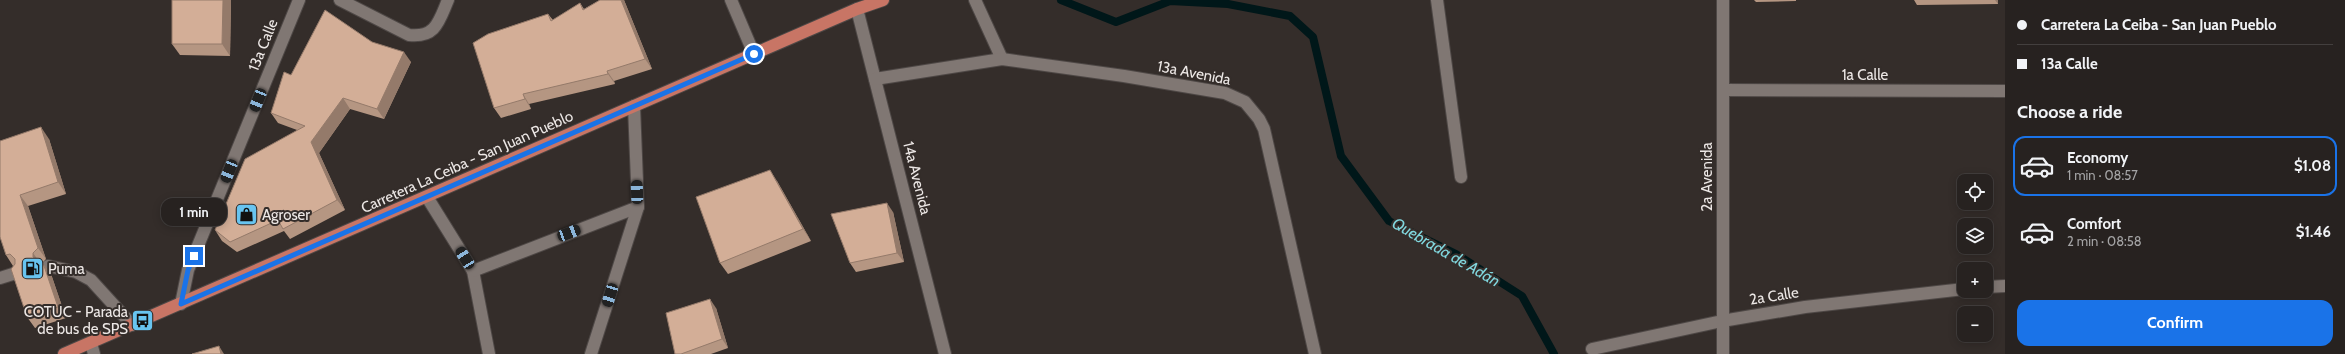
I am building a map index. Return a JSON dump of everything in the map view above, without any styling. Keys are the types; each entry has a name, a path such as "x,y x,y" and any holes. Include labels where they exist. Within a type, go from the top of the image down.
{"main road":[{"name":"Carretera La Ceiba - San Juan Pueblo","path":"64,354 93,349 132,325 857,9 883,0"}],"street":[{"name":"13a Calle","path":"181,304 188,270 299,0"},
{"path":"340,0 409,34 421,36 437,26 448,0"},
{"path":"732,0 754,54"},
{"path":"975,0 1002,59"},
{"path":"1437,0 1461,177"},
{"name":"2a Avenida","path":"1723,0 1723,354"},
{"name":"14a Avenida","path":"857,9 945,354"},
{"name":"13a Avenida","path":"875,79 1002,59 1124,76 1218,92 1236,97 1246,102 1259,119 1264,129 1315,354"},
{"name":"1a Calle","path":"1724,90 2005,92"},
{"path":"591,354 638,207 634,106"},
{"path":"426,197 473,271 489,354"},
{"path":"473,271 638,207"},
{"path":"48,266 76,272 91,280 132,325"},
{"path":"0,278 16,273"},
{"path":"1993,287 2005,286"},
{"name":"2a Calle","path":"1592,349 1722,321 1805,307 1957,290"}],"building":[{"path":"172,0 223,0 222,44 172,44"},
{"path":"600,0 621,0 645,59 607,71 608,74 523,94 525,99 494,108 473,43 488,34 548,14 551,21 580,3 583,10"},
{"path":"325,10 372,42 404,52 377,109 343,98 311,142 337,200 283,229 278,220 230,242 215,230 245,159 305,126 271,113 284,72 291,75"},
{"path":"41,127 58,182 20,195 38,248 33,253 33,257 43,263 58,307 27,317 11,269 15,264 15,259 10,254 6,255 0,237 0,141"},
{"path":"770,170 803,229 720,263 696,197"},
{"path":"887,203 897,253 850,263 831,214"},
{"path":"710,299 722,339 681,354 675,354 666,313"},
{"path":"219,346 221,354 192,354"}],"waterway":[{"name":"Quebrada de Adán","path":"1061,0 1116,22 1170,1 1228,4 1290,16 1313,37 1341,156 1389,221 1456,254 1522,296 1554,354"}],"place":[{"name":"Agroser","path":"246,215"},
{"name":"Puma","path":"32,269"},
{"name":"COTUC - Parada de bus de SPS","path":"143,321"}],"route":[{"path":"194,256 188,270 181,304 754,54"}]}
